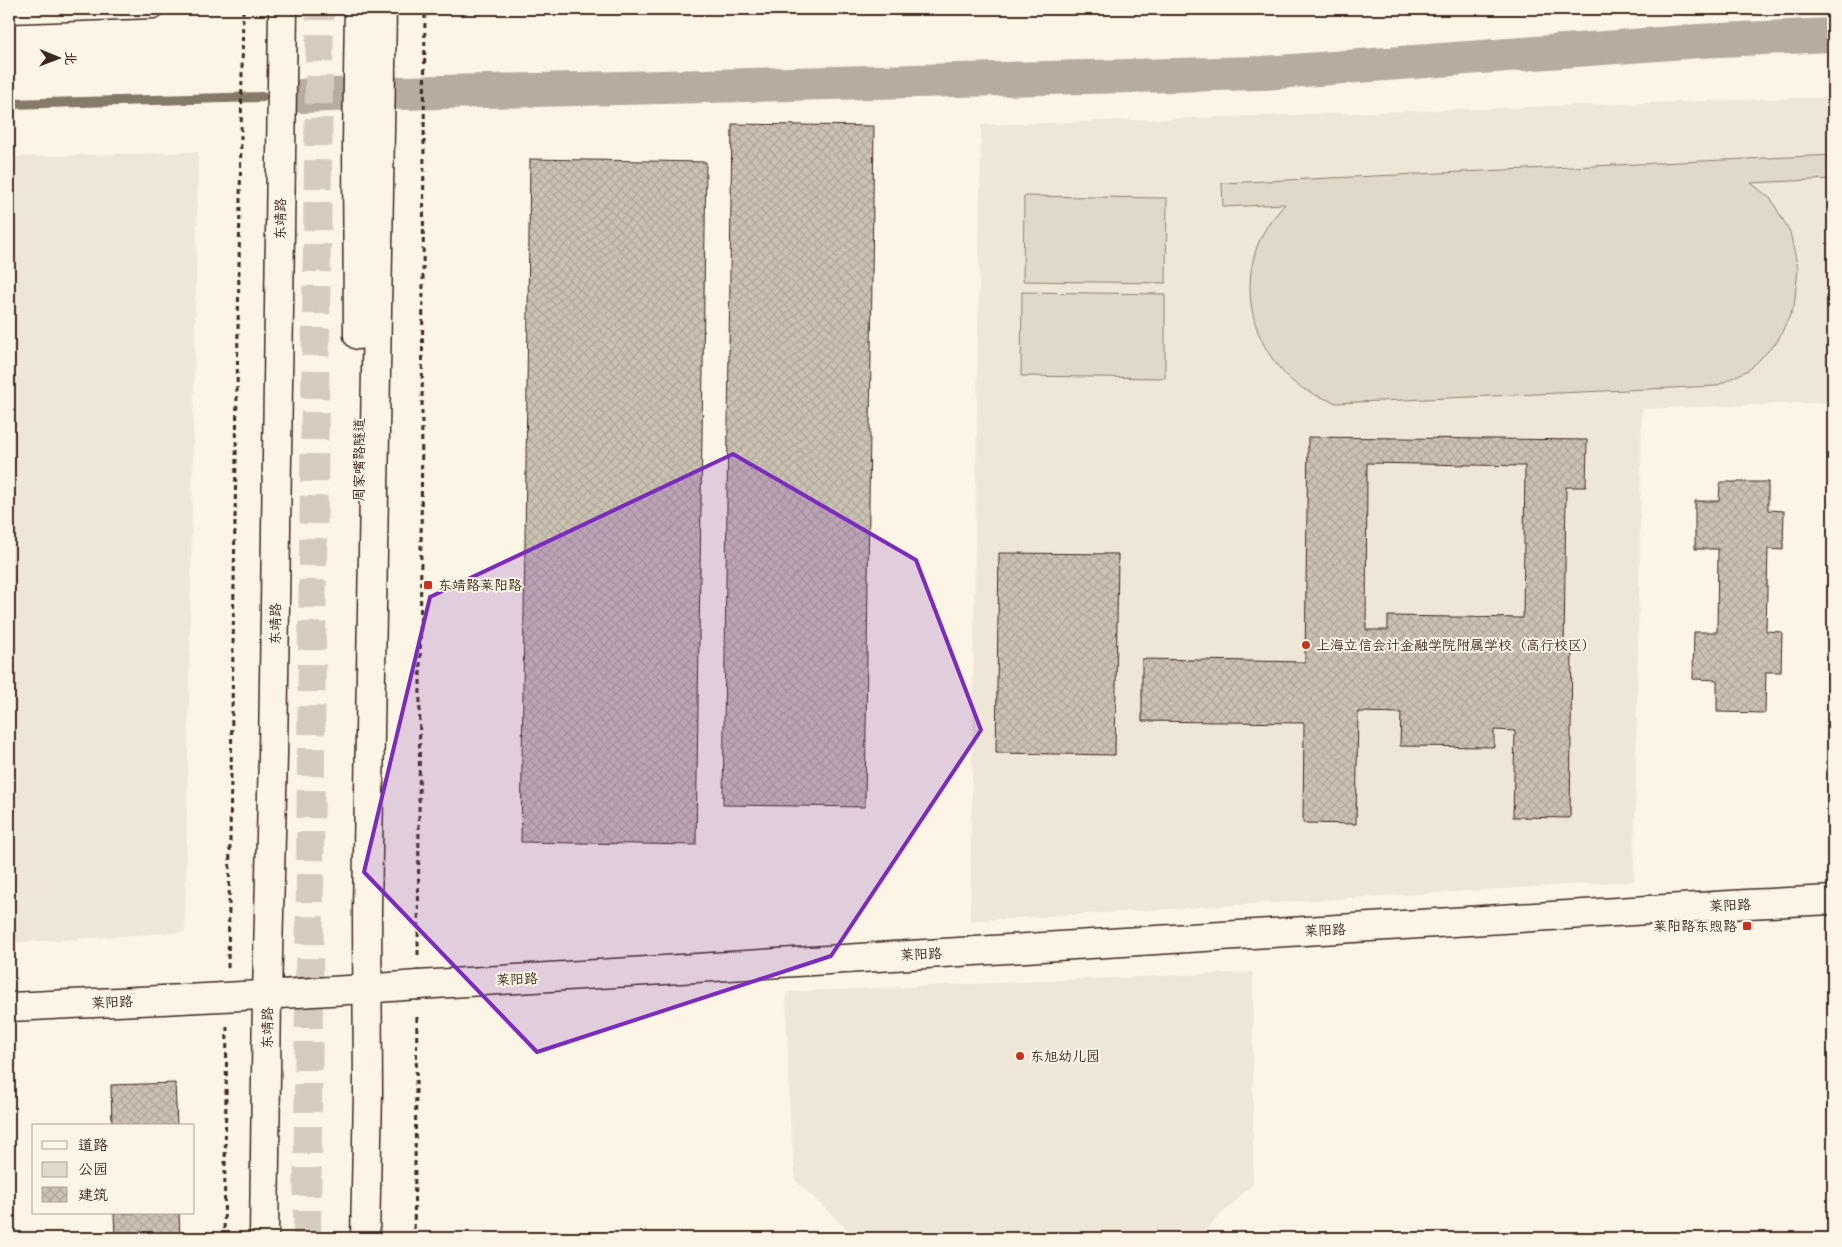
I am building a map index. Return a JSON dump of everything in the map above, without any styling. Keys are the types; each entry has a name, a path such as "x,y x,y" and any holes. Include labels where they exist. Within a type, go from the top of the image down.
{"main road":[{"name":"东靖路","path":"264,1238 267,995 273,755 283,9"},
{"path":"365,1238 368,1092 367,912 382,9"},
{"name":"周家嘴路隧道","path":"359,16 357,143 359,560 367,912"},
{"name":"莱阳路","path":"9,1007 166,999 227,998 1833,900"}],"lane":[{"path":"9,14 154,9"}],"path":[{"path":"224,1238 243,9"},
{"path":"414,1238 418,985 425,9"}],"highlighted area":[{"path":"733,454 916,560 981,730 831,956 537,1052 364,872 430,597"}],"shaded area":[{"name":"上海立信会计金融学院附属学校（高行校区）","path":"1833,97 1833,402 1642,409 1634,881 970,921 981,125"},
{"path":"198,152 185,932 9,943 9,157"},
{"name":"东旭幼儿园","path":"1253,972 1253,1184 1197,1238 1010,1238 852,1234 796,1181 790,1120 786,992"}],"green space":[{"path":"1833,155 1833,179 1751,183 1771,199 1790,232 1798,269 1794,307 1777,342 1750,369 1716,386 1336,403 1302,388 1292,381 1278,366 1258,332 1253,313 1250,293 1255,254 1264,231 1285,204 1223,207 1222,183"},
{"path":"1024,196 1167,198 1166,283 1023,281"},
{"path":"1022,292 1165,294 1165,378 1021,376"}],"building":[{"path":"732,124 874,126 865,807 723,805"},
{"path":"530,159 706,162 696,845 521,842"},
{"path":"1308,437 1587,440 1586,487 1566,487 1564,651 1572,650 1570,818 1513,817 1515,731 1494,730 1494,747 1400,746 1401,713 1358,712 1356,824 1303,823 1304,723 1142,721 1142,659 1305,662","holes":["1367,463 1525,466 1523,618 1388,616 1388,630 1366,630"]},
{"path":"1720,482 1768,482 1768,510 1784,511 1783,550 1768,549 1766,631 1782,632 1781,672 1766,672 1765,713 1717,712 1717,680 1693,679 1694,632 1717,632 1718,549 1695,549 1695,501 1719,501"},
{"path":"999,553 1118,554 1115,755 996,753"},
{"path":"175,1083 177,1124 112,1124 111,1085"},
{"path":"114,1214 179,1214 180,1238 115,1238"}],"waterway":[{"path":"400,93 1263,73 1699,41 1833,35"},
{"path":"301,96 361,94"},
{"path":"9,104 262,97"}],"tunnel":[{"path":"307,1238 320,9"}],"place":[{"name":"东靖路莱阳路","path":"428,585"},
{"name":"上海立信会计金融学院附属学校（高行校区）","path":"1306,645"},
{"name":"莱阳路东煦路","path":"1747,926"},
{"name":"东旭幼儿园","path":"1020,1056"}]}
